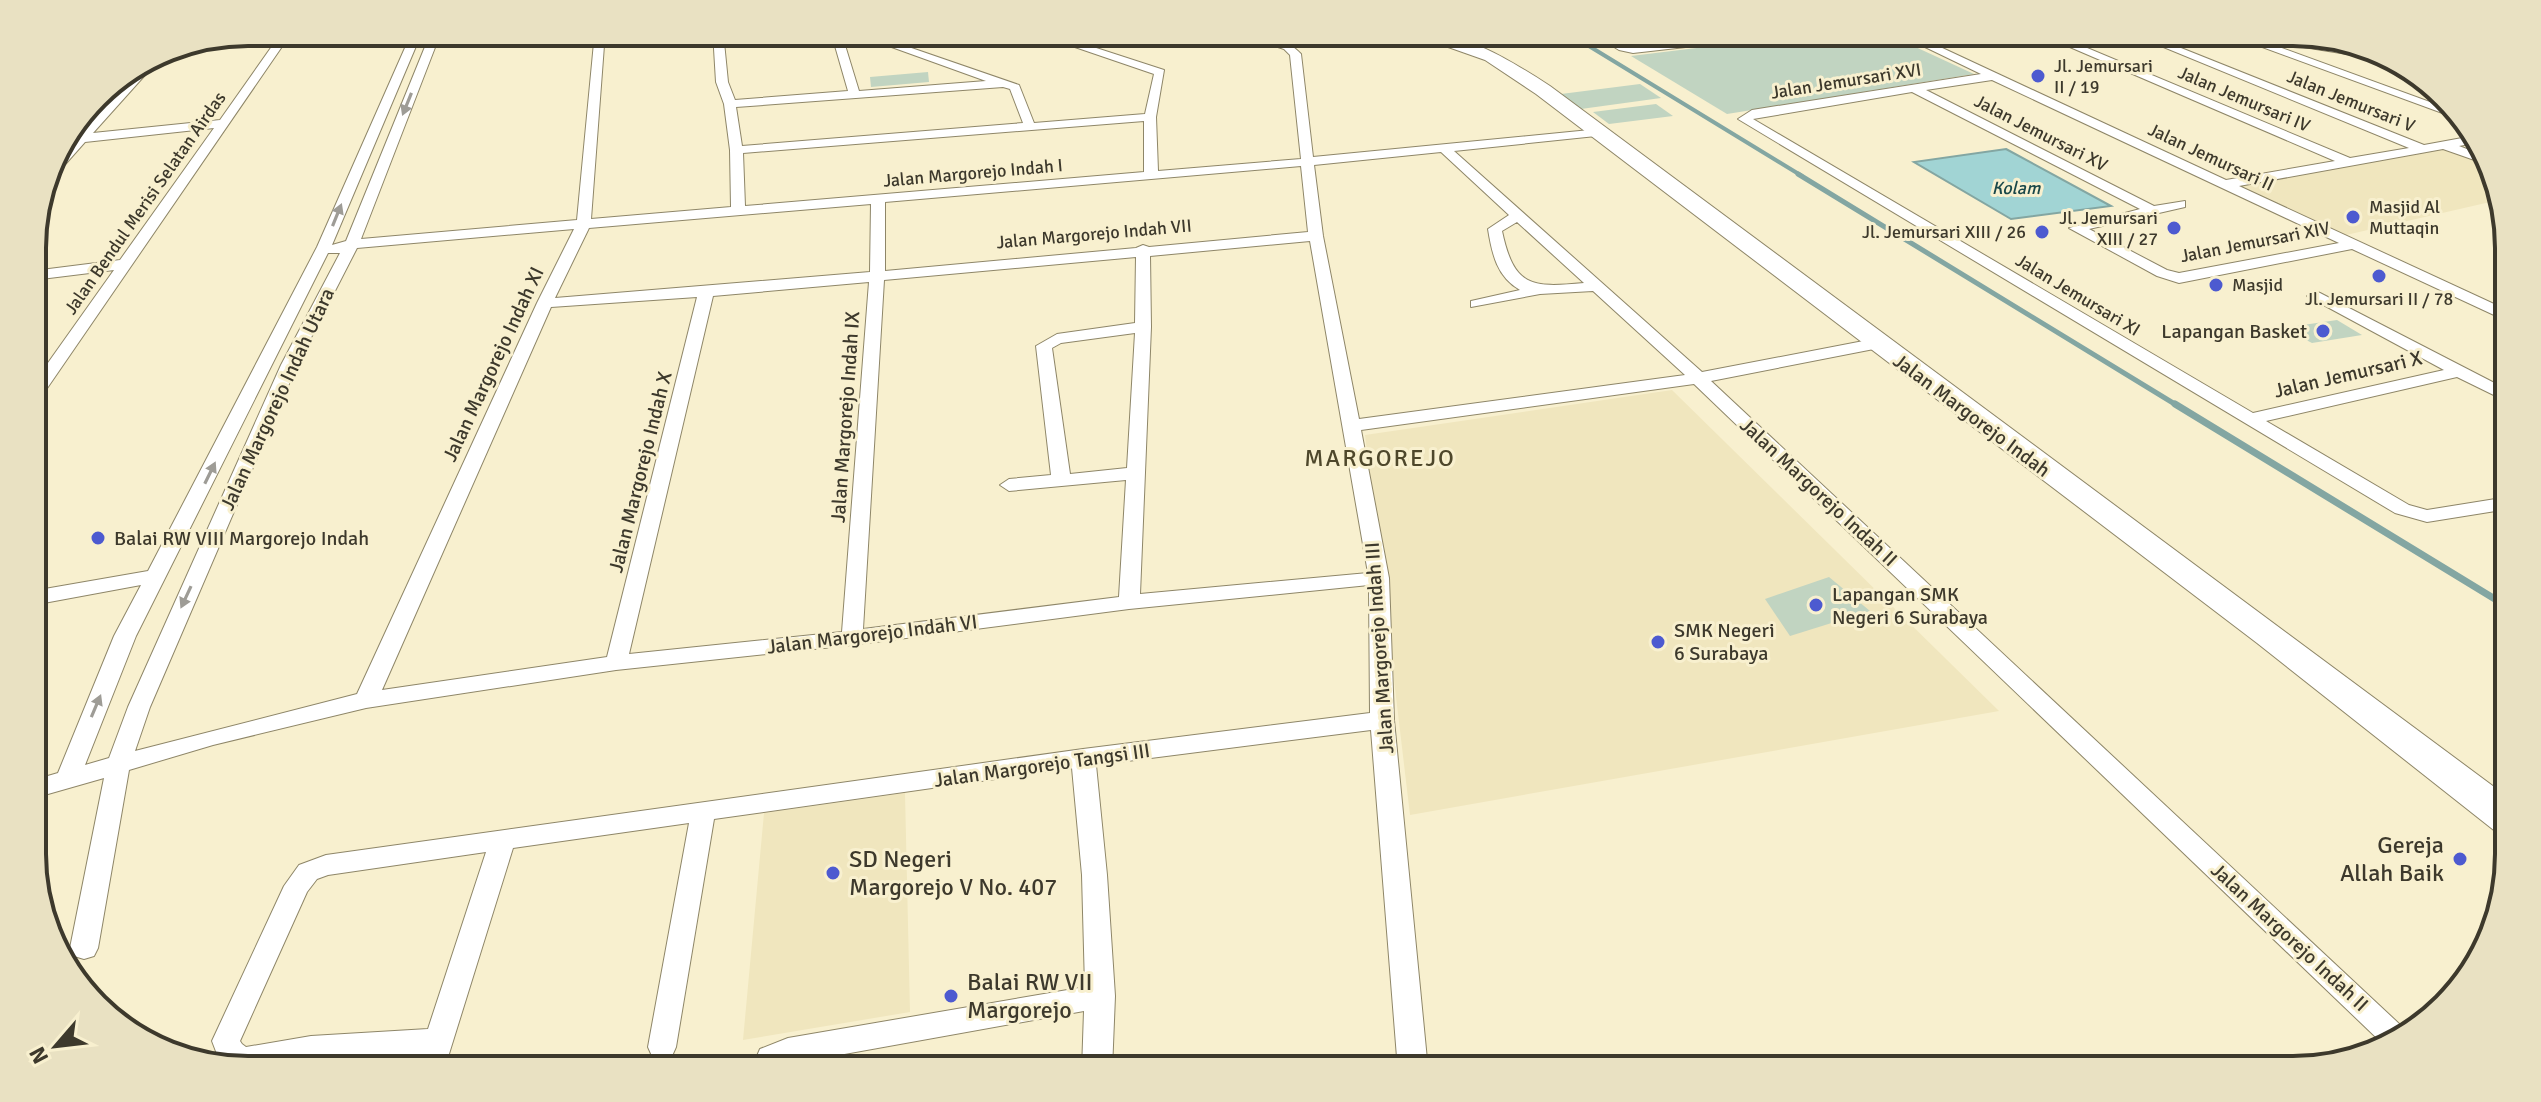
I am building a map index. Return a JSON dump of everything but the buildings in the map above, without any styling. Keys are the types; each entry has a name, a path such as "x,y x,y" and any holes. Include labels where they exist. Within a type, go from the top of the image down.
{"main road":[{"name":"Jalan Margorejo Indah","path":"1463,46 1491,56 1543,90 2031,460 2373,713 2495,809"}],"street":[{"name":"Jalan Bendul Merisi Selatan Airdas","path":"46,377 277,46"},
{"name":"Jalan Margorejo Indah Utara","path":"68,779 125,636 170,552 301,286 324,247 411,46"},
{"name":"Jalan Margorejo Indah Utara","path":"84,948 118,766 171,629 289,365 352,244 430,46"},
{"name":"Jalan Margorejo Indah XI","path":"366,700 545,303 584,224 599,46"},
{"path":"719,46 722,82 730,104 736,150 738,212"},
{"path":"840,46 854,93"},
{"path":"896,46 1018,89 1030,127"},
{"path":"1079,46 1160,72 1150,117 1151,175"},
{"name":"Jalan Margorejo Indah III","path":"1285,46 1295,54 1316,236 1379,578 1382,720 1412,1056"},
{"path":"1620,46 1638,50 1672,46"},
{"name":"Jalan Jemursari II","path":"1929,46 2495,310"},
{"name":"Jalan Jemursari IV","path":"2073,46 2346,161"},
{"name":"Jalan Jemursari V","path":"2167,46 2423,149"},
{"path":"2269,46 2440,110"},
{"name":"Jalan Jemursari XVI","path":"1752,114 1993,76"},
{"path":"730,104 1005,83"},
{"path":"72,149 128,86"},
{"name":"Jalan Jemursari XV","path":"1915,89 2150,209"},
{"path":"112,98 117,98"},
{"name":"Jalan Jemursari XI","path":"1752,114 1745,117 1748,122 2402,509 2427,516 2495,505"},
{"path":"736,150 1150,117"},
{"path":"78,139 223,123"},
{"name":"Jalan Margorejo Indah I","path":"324,247 336,250 352,244 1307,162 1596,132"},
{"path":"2226,184 2465,142"},
{"path":"2446,146 2472,155"},
{"name":"Jalan Margorejo Indah II","path":"1444,148 1698,378 2389,1031"},
{"name":"Jalan Margorejo Indah IX","path":"852,638 877,276 878,200"},
{"path":"2150,209 2180,204"},
{"name":"Jalan Jemursari XIV","path":"2150,209 2076,228 2162,273 2186,277 2357,244"},
{"path":"1517,216 1495,229 1497,251 1501,262 1521,285 1534,292"},
{"name":"Jalan Margorejo Indah VII","path":"545,303 706,292 1143,249 1316,236"},
{"path":"1129,602 1143,327 1143,249"},
{"path":"46,273 125,264"},
{"path":"1476,304 1534,292 1594,286"},
{"name":"Jalan Margorejo Indah X","path":"616,663 706,292"},
{"path":"2315,296 2495,390"},
{"path":"1061,480 1044,346 1057,339 1143,327"},
{"path":"1350,426 1698,378 1879,343"},
{"name":"Jalan Jemursari X","path":"2248,420 2458,372"},
{"path":"1009,485 1137,473"},
{"path":"170,552 211,543"},
{"path":"46,596 157,576"},
{"name":"Jalan Margorejo Indah VI","path":"366,700 616,663 852,638 1129,602 1379,578"},
{"path":"46,785 213,737 366,700"},
{"name":"Jalan Margorejo Tangsi III","path":"236,1056 230,1053 226,1041 297,886 308,872 326,865 1083,758 1382,720"},
{"path":"1083,758 1096,858 1101,996 1098,1056"},
{"path":"662,1047 703,813"},
{"path":"432,1056 503,840"},
{"path":"797,1056 1101,996"},
{"name":"Jalan Margorejo Tangsi III","path":"268,1056 311,1049 436,1041"}],"shaded area":[{"path":"2447,149 2474,159 2489,202 2346,235 2236,184"},
{"name":"SMK Negeri 6 Surabaya","path":"1672,390 1999,711 1410,815 1365,435"},
{"name":"SD Negeri Margorejo V No. 407","path":"905,793 910,1012 743,1040 764,813"}],"green space":[{"path":"1713,46 1913,46 1974,74 1727,114 1631,56"},
{"path":"928,72 929,82 871,87 870,77"},
{"path":"1640,84 1661,98 1581,109 1561,94"},
{"path":"1656,104 1673,116 1609,124 1593,112"},
{"name":"Lapangan Basket","path":"2337,320 2362,335 2312,343 2283,328"},
{"name":"Lapangan SMK Negeri 6 Surabaya","path":"1829,577 1870,611 1790,636 1765,599"}],"water":[{"name":"Kolam","path":"2006,149 2111,206 2011,219 1914,162"}],"waterway":[{"path":"1589,46 1802,176"},
{"path":"1798,174 2178,406"},
{"path":"2175,404 2495,599"}],"place":[{"name":"Jl. Jemursari II / 19","path":"2038,76"},
{"name":"Masjid Al Muttaqin","path":"2353,217"},
{"name":"Jl. Jemursari XIII / 27","path":"2174,228"},
{"name":"Jl. Jemursari XIII / 26","path":"2042,232"},
{"name":"Jl. Jemursari II / 78","path":"2379,276"},
{"name":"Masjid","path":"2216,285"},
{"name":"Lapangan Basket","path":"2323,331"},
{"name":"Balai RW VIII Margorejo Indah","path":"98,538"},
{"name":"Lapangan SMK Negeri 6 Surabaya","path":"1816,605"},
{"name":"SMK Negeri 6 Surabaya","path":"1658,642"},
{"name":"Gereja Allah Baik","path":"2460,859"},
{"name":"SD Negeri Margorejo V No. 407","path":"833,873"},
{"name":"Balai RW VII Margorejo","path":"951,996"}],"district":[{"name":"MARGOREJO","path":"1380,458"}]}
